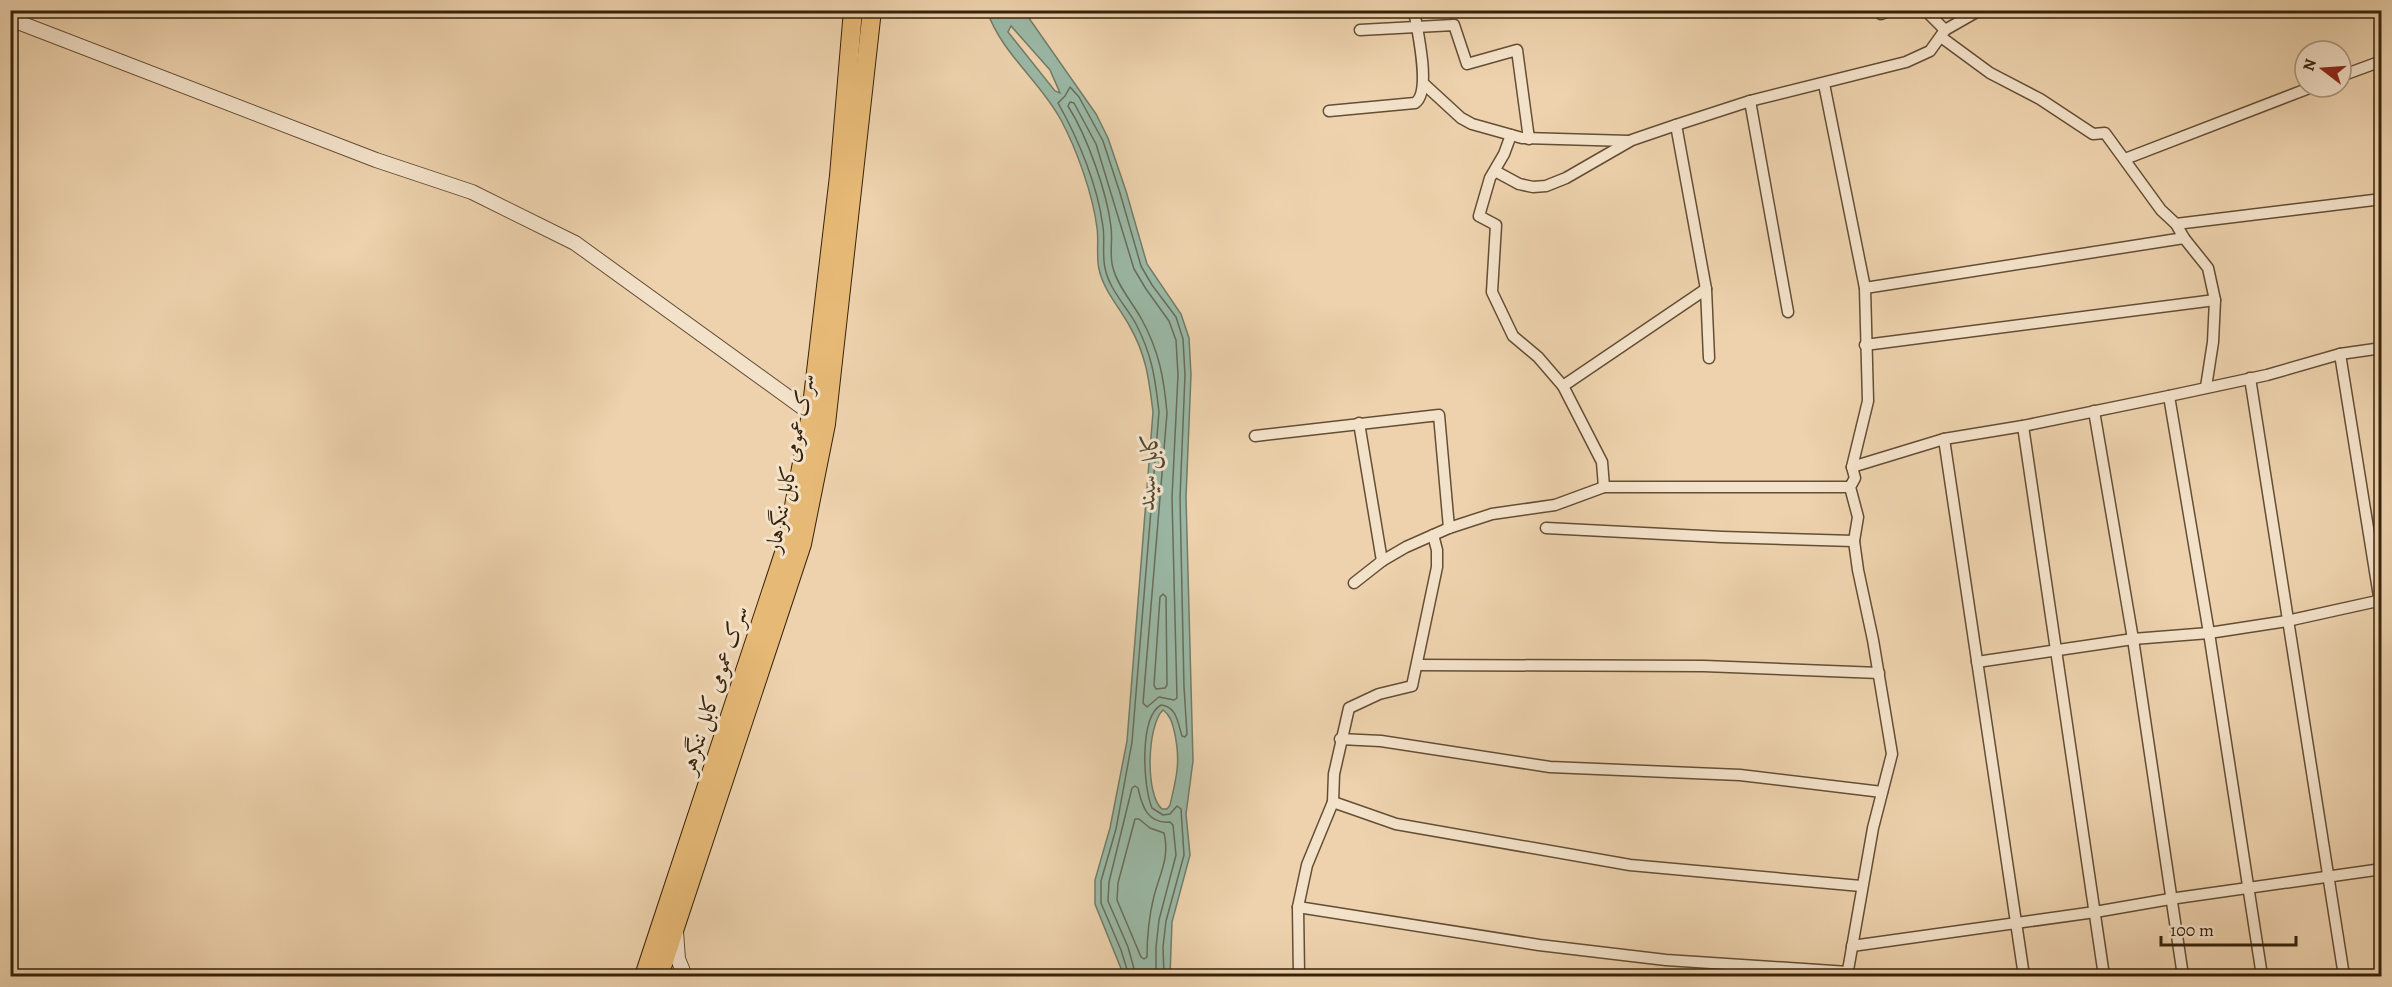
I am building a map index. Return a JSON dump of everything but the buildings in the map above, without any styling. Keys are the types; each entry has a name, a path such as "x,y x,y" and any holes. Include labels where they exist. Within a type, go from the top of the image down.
{"highway":[{"name":"سرک عمومی کابل ننگرهار","path":"818,419 853,10"},
{"name":"سرک عمومی کابل ننگرهار","path":"659,976 802,544 872,10"},
{"name":"سرک عمومی کابل ننگرهر","path":"644,976 787,544 818,419"}],"street":[{"path":"1329,111 1415,103 1419,100 1424,84 1414,10"},
{"path":"1925,10 1943,34 1990,73 2040,99 2093,134 2105,133 2161,210 2176,224 2208,268 2214,300 2213,342 2206,387"},
{"path":"1495,171 1519,184 1533,187 1546,186 1566,178 1632,140 1750,101 1906,62 1930,51 1943,34 1980,10"},
{"path":"10,19 376,160 471,192 565,238 594,256 818,419"},
{"path":"1360,30 1454,25 1467,64 1517,50 1529,139"},
{"path":"2353,72 2379,62"},
{"path":"1424,84 1461,118 1472,124 1511,135 1529,139 1632,140"},
{"path":"1298,907 1539,945 1666,960 1847,974 1861,886 1892,754 1854,541 1858,516 1850,488 1855,478 1852,467 1868,401 1865,288 1824,84"},
{"path":"2126,159 2293,94"},
{"path":"1750,101 1788,312"},
{"path":"1676,125 1706,289 1709,357"},
{"path":"1511,135 1490,178 1479,216 1496,225 1492,292 1513,336 1538,357 1563,386 1602,462 1604,487"},
{"path":"2176,224 2382,200"},
{"path":"1865,288 2184,238"},
{"path":"1563,386 1706,289"},
{"path":"1865,345 2214,300"},
{"path":"1852,467 1944,439 2023,426 2169,396 2250,378 2340,354 2382,348"},
{"path":"2340,354 2382,615"},
{"path":"2250,378 2344,976"},
{"path":"2169,396 2209,633 2262,976"},
{"path":"2094,411 2133,639 2183,976"},
{"path":"1255,436 1439,415 1449,528"},
{"path":"1359,423 1382,561"},
{"path":"2023,426 2104,976"},
{"path":"1944,439 2024,976"},
{"path":"1354,583 1382,561 1449,528 1492,514 1556,505 1604,487 1850,488"},
{"path":"1546,528 1854,541"},
{"path":"1299,976 1298,907 1307,865 1333,802 1334,774 1340,739 1349,708 1379,694 1412,686 1437,567 1437,550 1433,535"},
{"path":"1977,662 2133,639 2209,633 2287,621 2381,600"},
{"path":"1417,665 1704,666 1879,673"},
{"path":"1340,739 1382,741 1550,767 1740,776 1882,792"},
{"path":"1333,802 1396,824 1630,865 1861,886"},
{"path":"1852,946 2382,869"},
{"path":"675,927 678,959 685,976"}],"water":[{"path":"987,11 1024,11 1096,114 1108,138 1147,264 1181,314 1189,338 1191,375 1186,497 1193,761 1186,814 1190,855 1172,922 1170,976 1124,976 1095,904 1095,880 1110,828 1127,741 1153,412 1148,378 1135,336 1101,276 1098,264 1098,233 1095,215 1084,173 1073,145 1052,106 1011,54","holes":["1011,26 1050,70 1060,93 1055,91 1008,32","1163,710 1174,730 1178,759 1170,805 1167,809 1162,809 1153,790 1150,760 1154,730"]}],"water label":[{"name":"کابل سيند","path":"1148,471"}]}
